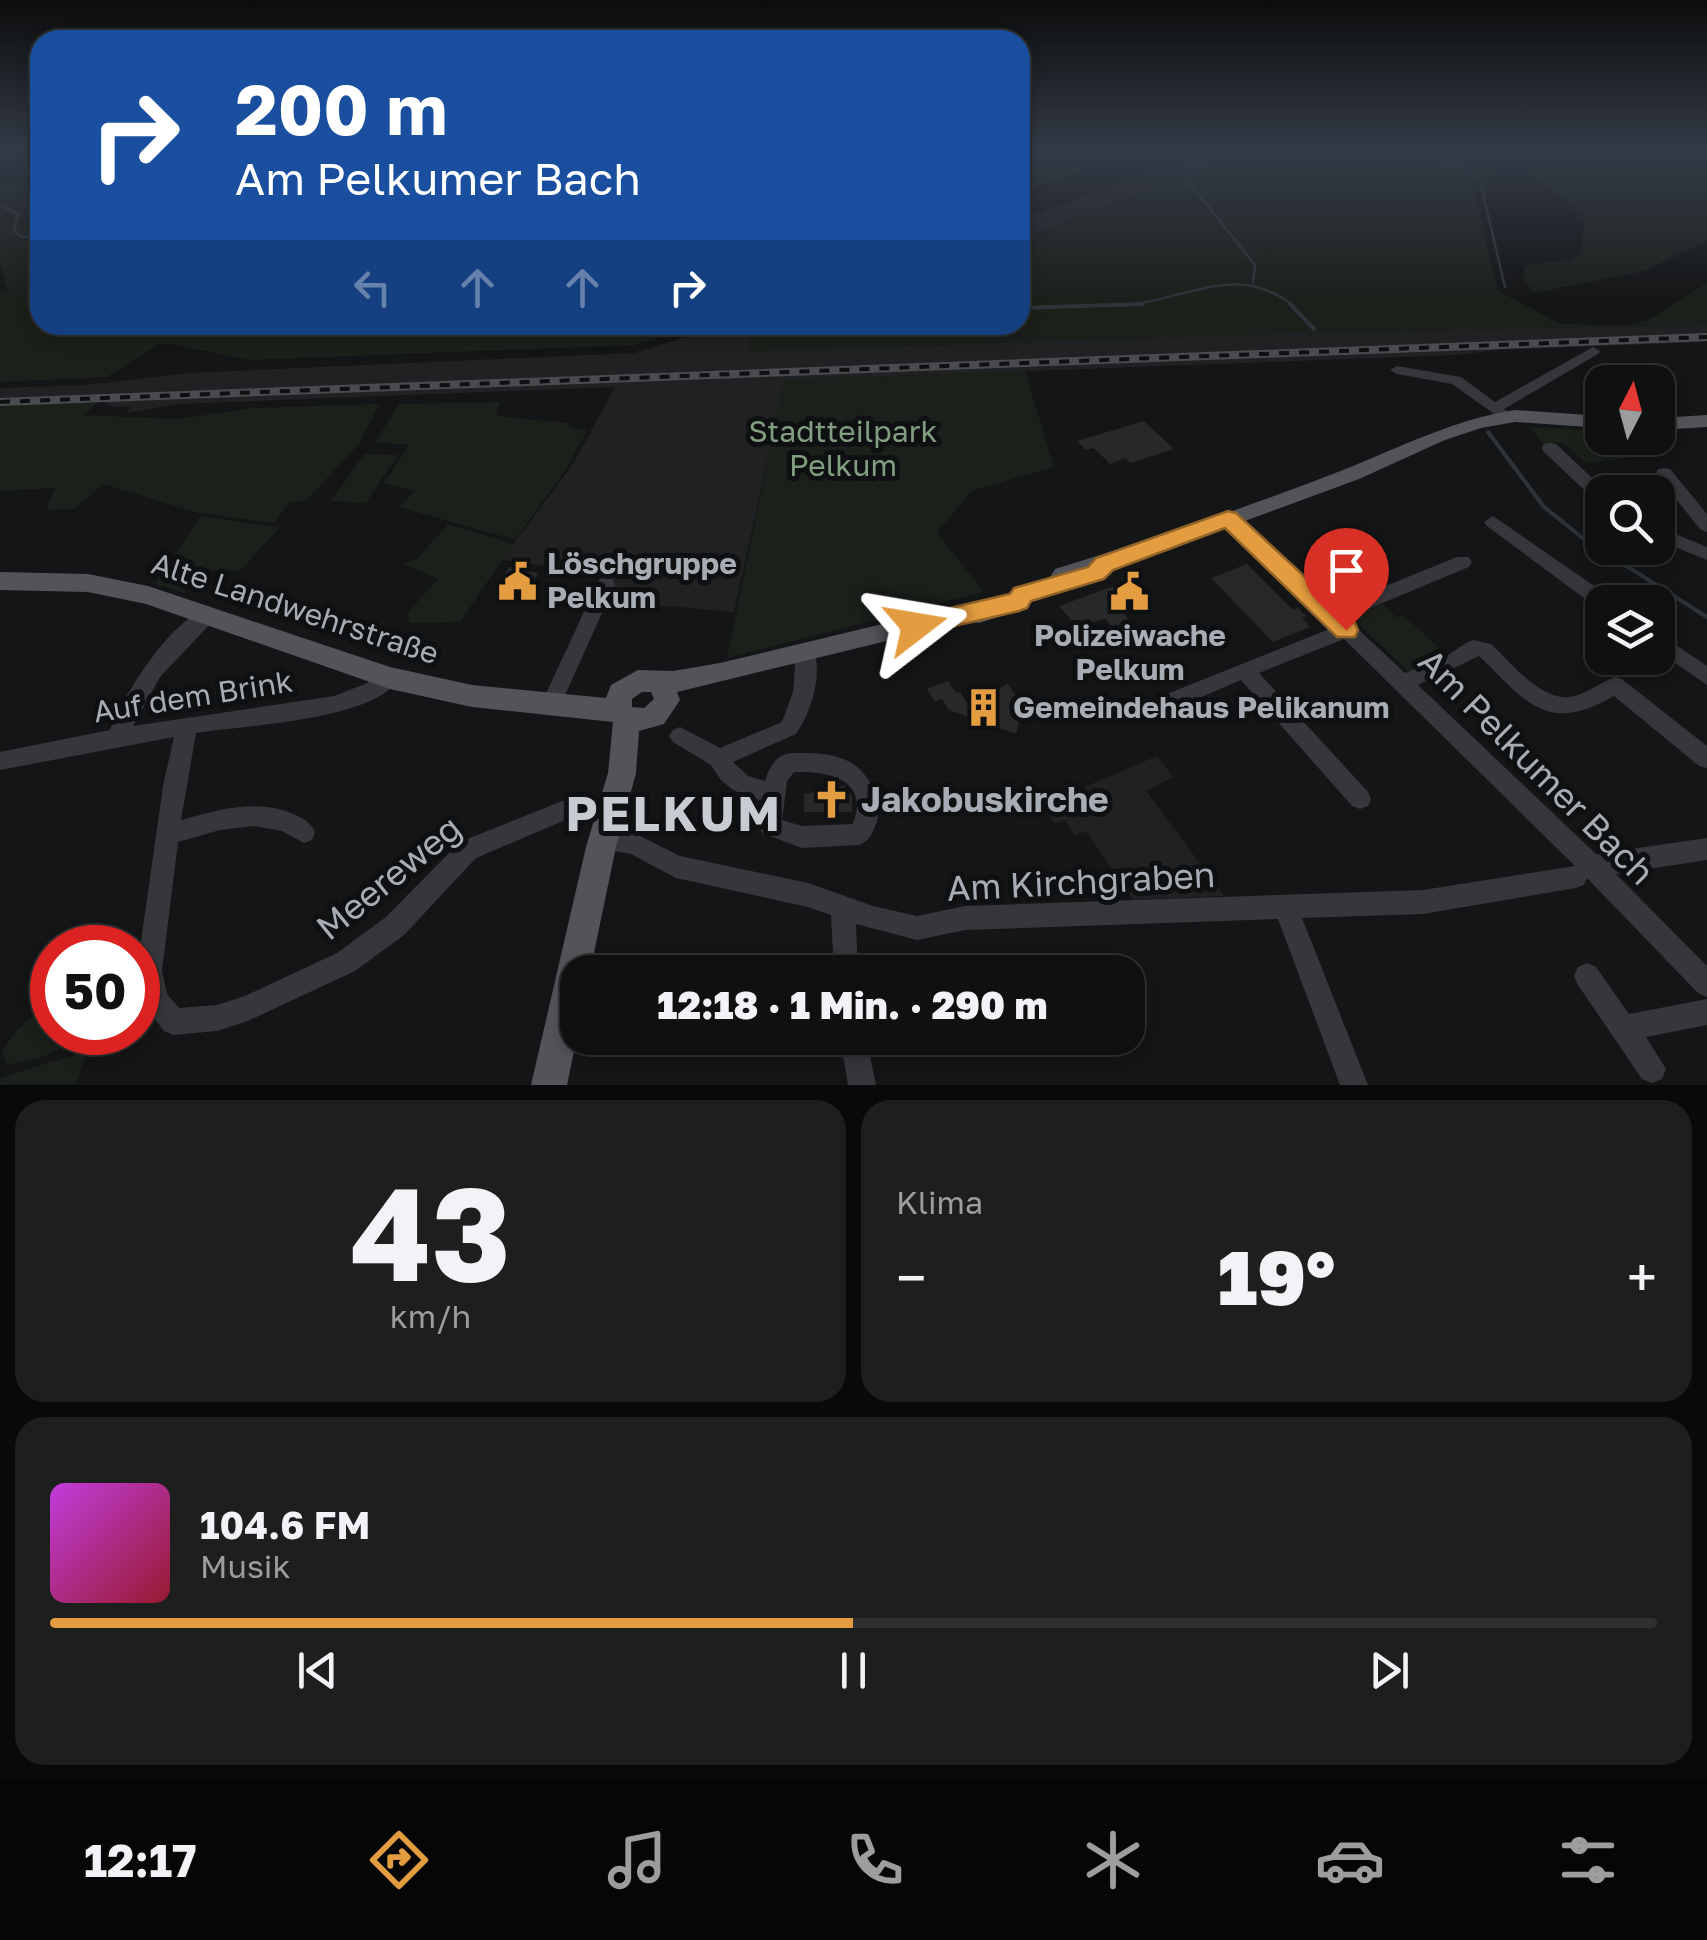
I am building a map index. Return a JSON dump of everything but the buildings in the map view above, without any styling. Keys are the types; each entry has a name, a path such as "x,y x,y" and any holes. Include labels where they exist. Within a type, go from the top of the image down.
{"main road":[{"path":"549,1085 606,825 640,704 720,673 1019,602 1022,595 1096,573 1104,564 1352,474 1438,435 1504,414 1585,421"},
{"path":"1675,423 1707,422"},
{"name":"Alte Landwehrstraße","path":"0,581 116,587 390,678 472,696 640,704"}],"street":[{"path":"1398,370 1456,380 1504,414 1593,352"},
{"path":"1550,448 1585,481"},
{"path":"1664,473 1707,526"},
{"name":"Am Pelkumer Bach","path":"1228,519 1404,682 1585,871 1707,984"},
{"path":"1493,522 1585,589"},
{"path":"1675,540 1707,554"},
{"path":"1169,702 1244,670 1463,562"},
{"path":"561,703 606,584"},
{"path":"117,739 132,700 153,667 207,615"},
{"path":"1404,682 1455,661 1473,648 1484,650 1539,697 1556,706 1574,706 1614,685 1707,759"},
{"path":"719,758 780,733 796,720 807,670 806,653"},
{"path":"1675,654 1707,677"},
{"path":"1244,670 1360,799"},
{"name":"Auf dem Brink","path":"0,761 342,702 368,693 390,678"},
{"name":"Meereweg","path":"187,727 167,834 149,971 160,1009 173,1022 184,1024 248,1008 346,962 395,926 468,850 562,812 606,825"},
{"path":"780,733 788,763"},
{"path":"680,736 719,758 726,772 745,788 772,793"},
{"path":"788,763 834,764 853,773 868,806 864,828 849,838 802,837 779,832 770,826 772,793 780,768 788,763"},
{"path":"167,834 255,813 286,819 304,832"},
{"name":"Am Kirchgraben","path":"606,825 676,867 808,895 843,909 917,928 964,918 1424,902 1707,849"},
{"path":"1286,908 1354,1085"},
{"path":"843,909 845,955"},
{"path":"1587,976 1652,1069"},
{"path":"1625,1028 1707,1012"},
{"path":"856,1055 862,1085"}],"shaded area":[{"path":"1075,200 1125,200 1030,236 1030,216"},
{"path":"1707,325 1707,342 785,380 734,612 601,600 612,574 502,560 574,462 615,387 178,404 127,413 131,406 113,407 104,402 0,405 0,388 86,385 189,373 634,353 692,335 763,335 749,339 751,351 1337,331"},
{"path":"1157,756 1173,777 1146,791 1224,896 1133,900 1086,831 1075,836 1065,820 1055,824 1043,805"}],"green space":[{"path":"0,200 30,200 30,335 668,335 636,345 248,360 168,343 158,345 107,377 0,382 0,291 7,291 0,262"},
{"path":"1125,200 1476,200 1498,291 1561,324 1629,325 1650,319 1707,283 1707,325 1337,331 751,351 748,339 763,335 1030,335 1030,236"},
{"path":"1564,200 1707,200 1707,241 1644,271 1533,293 1524,278 1524,266 1569,259 1582,253 1584,220"},
{"name":"Stadtteilpark Pelkum","path":"1025,371 1054,467 971,491 937,533 984,592 727,658 784,380"},
{"path":"98,402 84,415 178,419 253,408 380,404 359,444 306,501 290,502 274,523 198,513 103,484 74,509 46,510 55,488 0,491 0,405"},
{"path":"500,402 496,414 503,417 568,423 569,427 587,431 565,471 515,540 399,507 414,491 384,483 409,445 375,442 399,404"},
{"path":"1530,427 1585,430 1585,455 1642,456 1586,463 1562,442 1543,444"},
{"path":"364,454 398,455 366,503 331,501"},
{"path":"201,516 279,528 240,571 227,574 206,568 184,593 155,584"},
{"path":"448,524 513,544 460,622 409,623 408,612 438,579 403,563 417,559"},
{"path":"1382,603 1397,618 1403,615 1445,653 1444,661 1411,674 1350,616"},
{"path":"30,1019 30,1055 46,1055 7,1065 2,1052"},
{"path":"86,1055 76,1084 0,1085 0,1078"}],"waterway":[{"path":"1203,200 1255,265 1253,283"},
{"path":"1484,200 1505,287"},
{"path":"0,205 18,214 14,230 30,238"},
{"path":"1131,304 1231,285 1252,286 1294,306"},
{"path":"1030,308 1131,304"},
{"path":"1121,306 1131,304"},
{"path":"1131,304 1143,304"},
{"path":"1290,304 1314,329"},
{"path":"1488,432 1544,507 1584,539 1707,617"}],"railway":[{"path":"0,402 1707,337"}],"place":[{"name":"Löschgruppe Pelkum","path":"517,581"},
{"name":"Polizeiwache Pelkum","path":"1130,592"},
{"name":"Gemeindehaus Pelikanum","path":"983,708"},
{"name":"Jakobuskirche","path":"831,800"}],"district":[{"name":"PELKUM","path":"674,814"}],"route":[{"path":"916,626 1019,602 1022,595 1096,573 1104,564 1228,519 1346,630"}]}
